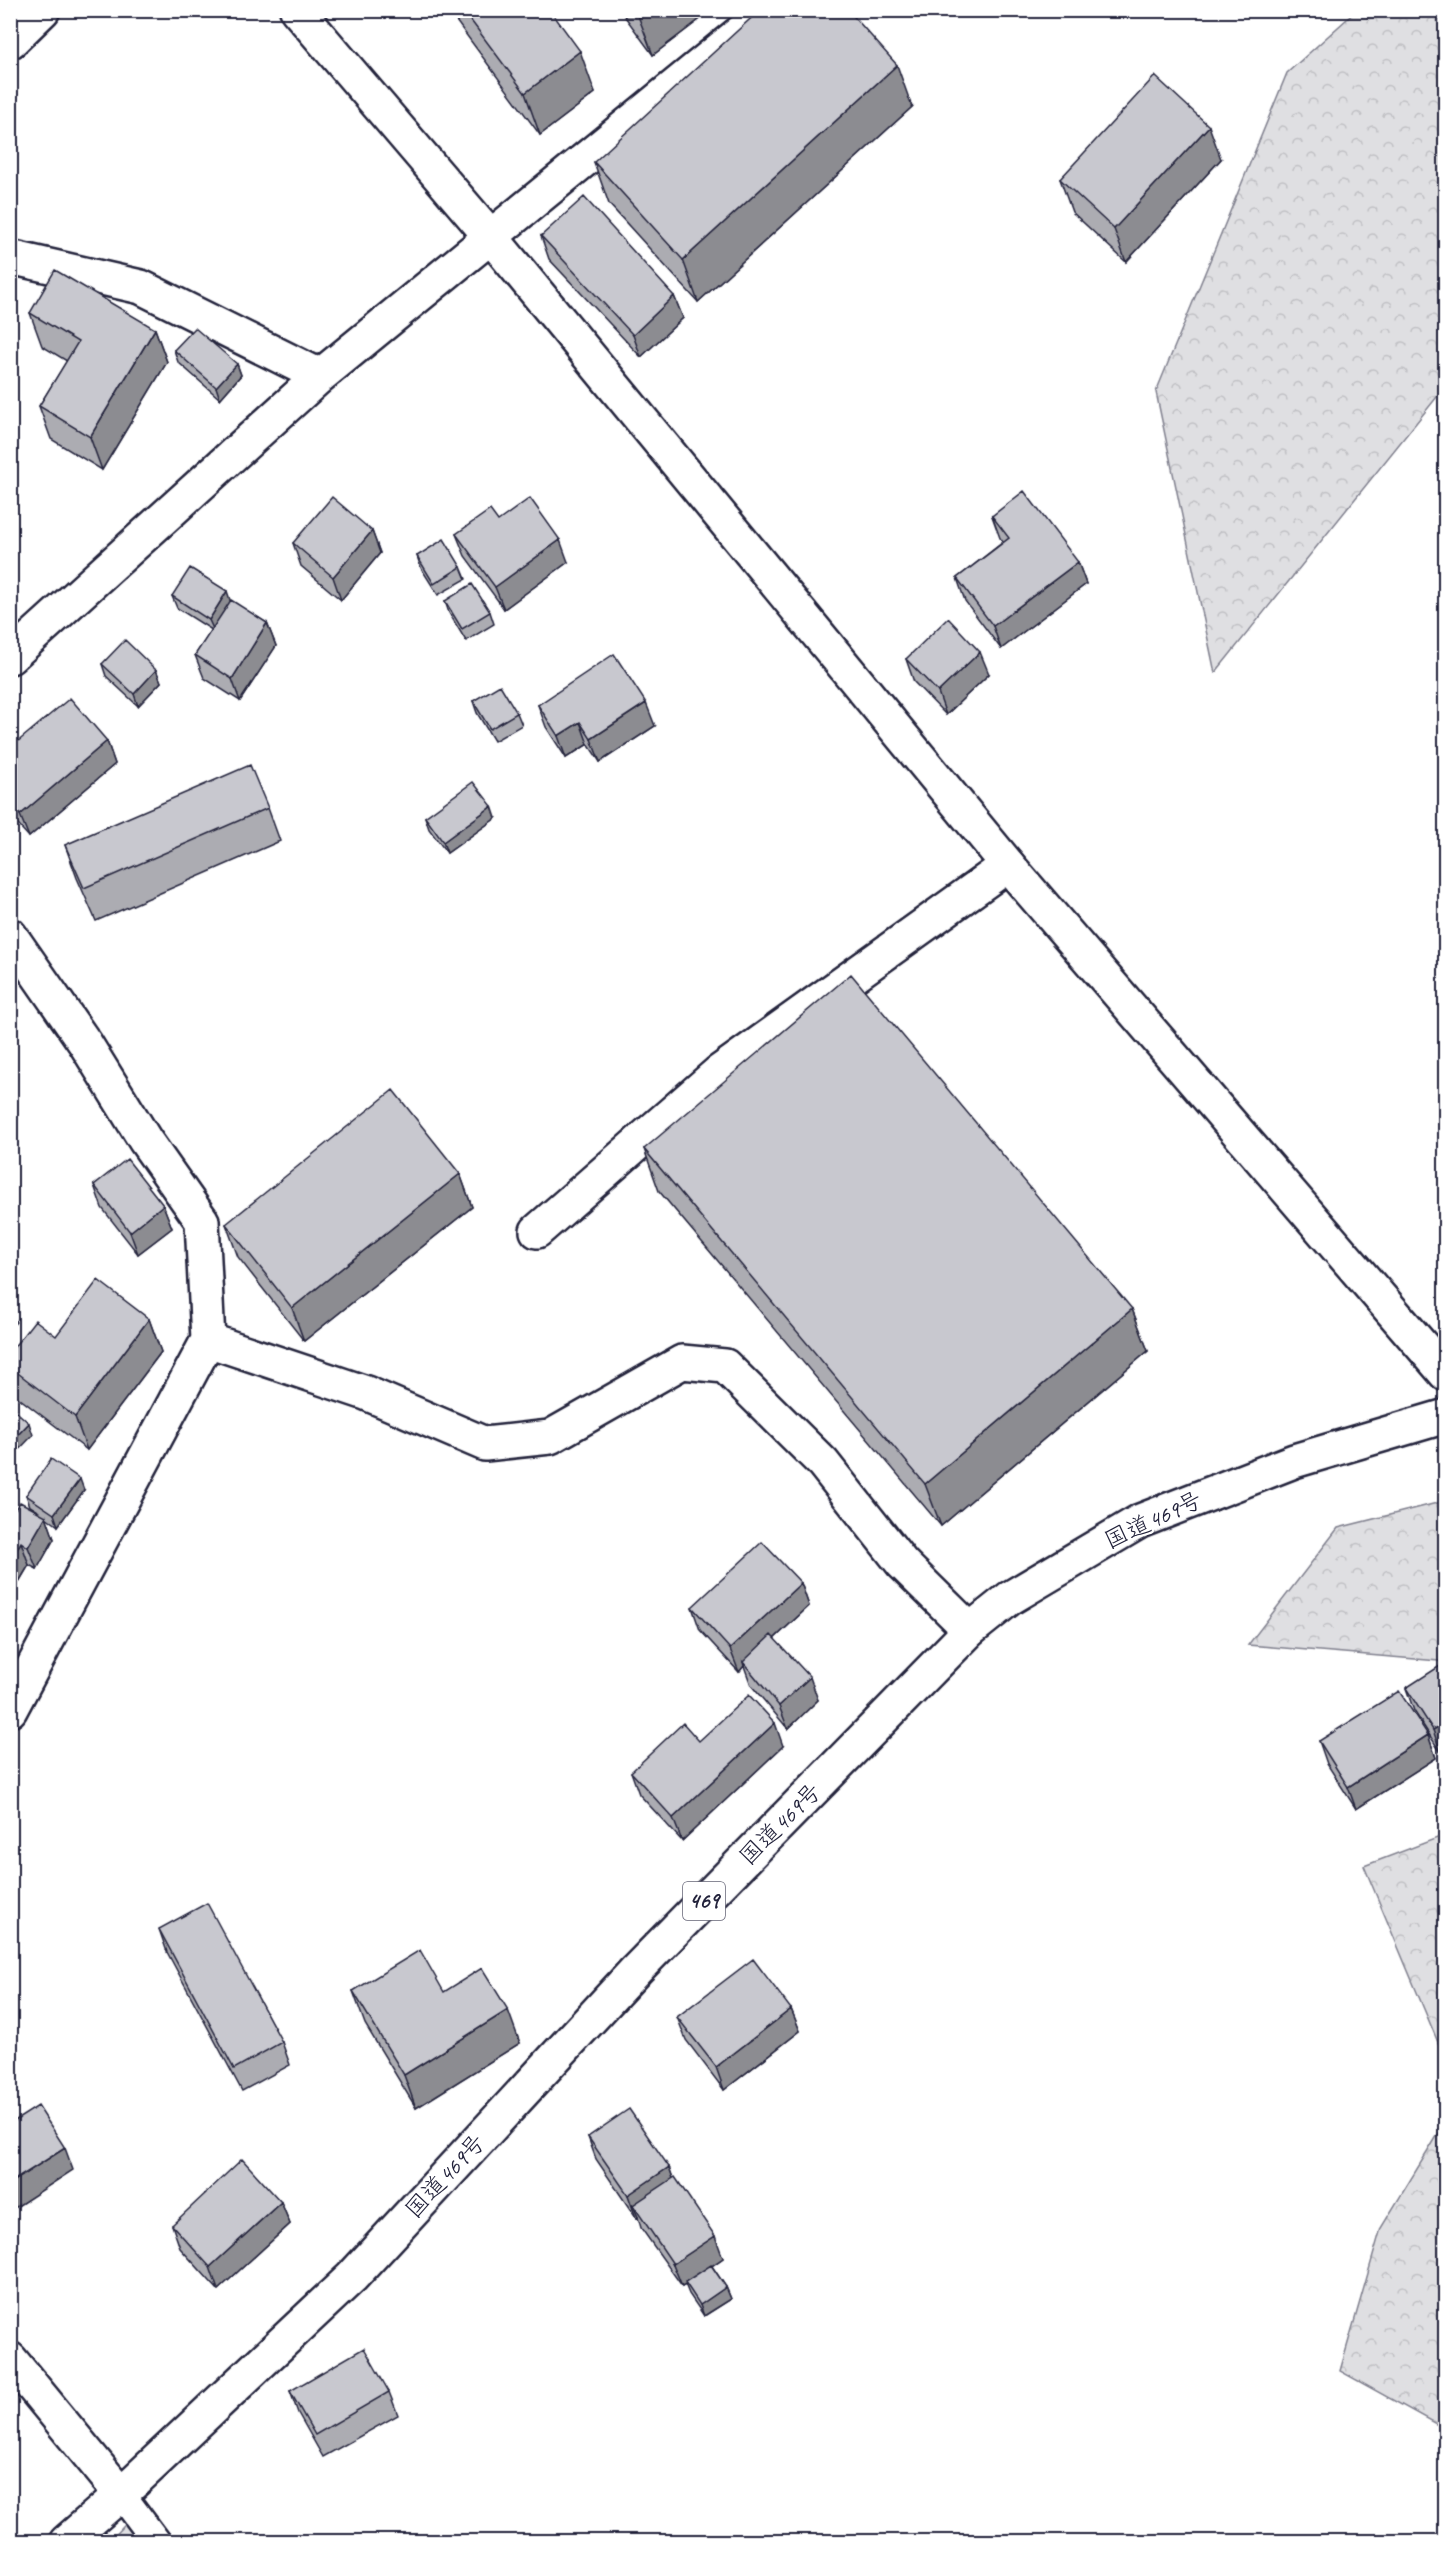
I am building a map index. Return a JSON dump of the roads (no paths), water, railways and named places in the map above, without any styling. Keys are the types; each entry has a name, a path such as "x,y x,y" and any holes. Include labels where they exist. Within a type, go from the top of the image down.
{"main road":[{"path":"11,41 43,10"},
{"path":"297,10 490,237 1008,865 1446,1374"},
{"path":"10,657 320,376 768,10"},
{"path":"10,257 141,287 320,376"},
{"path":"537,1232 717,1073 1008,865"},
{"path":"10,935 85,1043 145,1140 202,1221 208,1340 10,1710"},
{"path":"208,1340 366,1394 485,1444 550,1437 682,1362 725,1366 824,1463 902,1563 970,1630"},
{"name":"国道469号","path":"66,2541 121,2494 352,2277 636,1971 970,1630 1010,1598 1140,1521 1294,1461 1446,1416"},
{"path":"10,2359 121,2494"}],"lane":[{"path":"121,2494 158,2541"}]}
